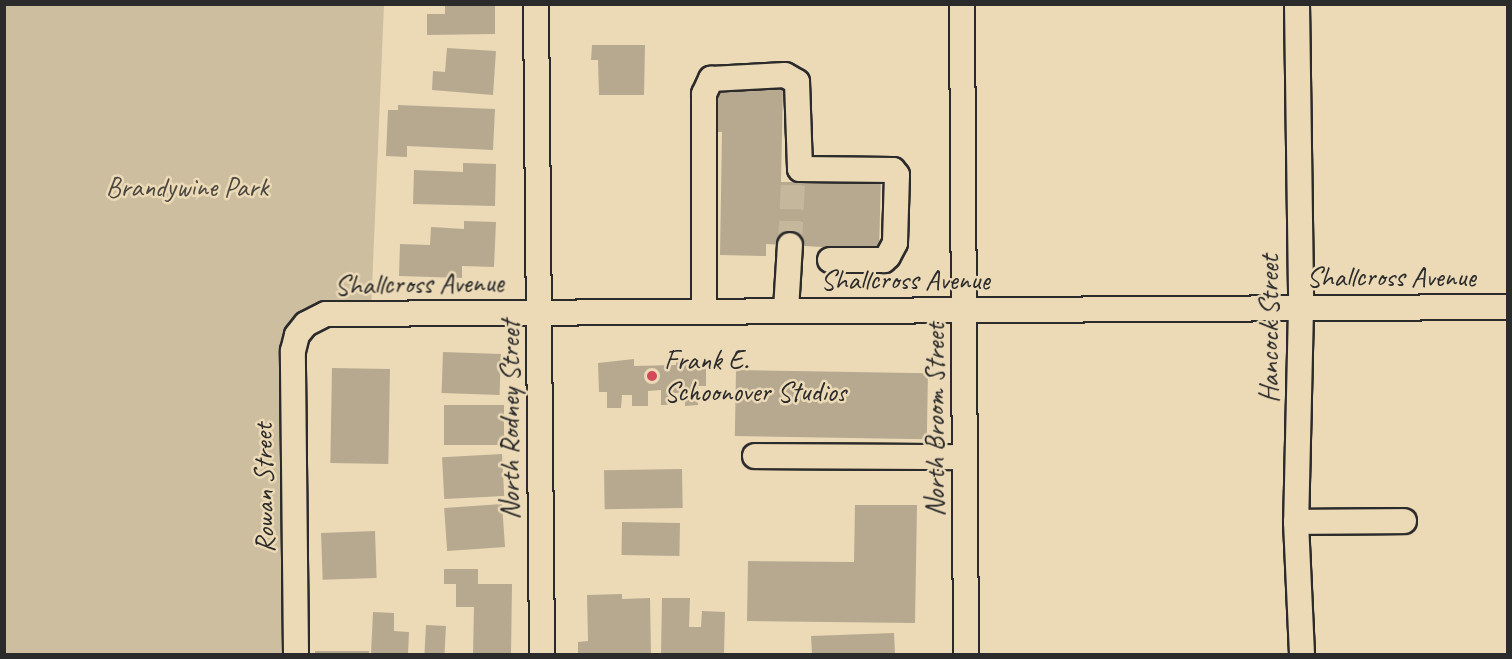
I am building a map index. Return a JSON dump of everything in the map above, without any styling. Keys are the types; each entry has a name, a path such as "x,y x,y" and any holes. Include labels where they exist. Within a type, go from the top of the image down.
{"street":[{"name":"North Rodney Street","path":"536,4 542,654"},
{"name":"North Broom Street","path":"962,4 966,654"},
{"name":"Hancock Street","path":"1297,4 1301,308 1296,522 1302,654"},
{"path":"704,311 707,82 717,76 785,75 797,82 795,174 804,170 893,171 897,175 895,243 888,256 884,260 830,260"},
{"path":"786,310 790,245"},
{"name":"Shallcross Avenue","path":"306,324 334,313 1508,307"},
{"name":"Rowan Street","path":"296,654 293,351 297,335 306,324"},
{"path":"755,456 965,457"},
{"path":"1296,522 1404,521"}],"green space":[{"name":"Brandywine Park","path":"4,5 384,5 371,312 297,335 296,654 5,654"}],"building":[{"path":"445,4 495,4 495,34 427,35 427,14 445,14"},
{"path":"592,45 645,45 644,95 599,95 598,60 591,60"},
{"path":"447,48 496,51 493,95 432,90 433,71 445,72"},
{"path":"715,84 783,85 781,182 805,182 805,176 881,178 879,250 766,244 766,256 720,255 722,132 714,132"},
{"path":"398,105 495,109 493,150 407,146 407,157 386,156 388,110 398,110"},
{"path":"463,163 496,164 495,206 413,204 414,170 463,172"},
{"path":"464,221 496,222 494,267 462,266 462,278 399,276 400,244 430,245 431,227 464,229"},
{"path":"443,352 501,354 500,395 442,393"},
{"name":"Frank E. Schoonover Studios","path":"676,358 684,358 684,365 706,364 706,386 698,386 698,405 685,406 685,393 672,393 672,405 661,405 661,390 648,391 648,406 632,406 632,395 622,395 621,408 607,408 607,392 599,392 598,363 634,359 634,366 676,365"},
{"path":"332,368 390,369 388,464 330,463"},
{"path":"736,370 928,373 927,439 735,436"},
{"path":"444,405 504,405 504,445 444,445"},
{"path":"502,454 504,496 444,499 442,457"},
{"path":"682,469 683,508 605,509 604,470"},
{"path":"502,504 505,547 447,551 444,508"},
{"path":"855,505 917,505 915,623 747,621 748,561 854,562"},
{"path":"622,522 680,523 679,556 621,555"},
{"path":"375,531 377,578 323,580 321,533"},
{"path":"444,569 478,569 478,584 512,584 511,654 473,654 474,607 456,607 456,584 444,584"},
{"path":"622,594 622,599 650,598 651,654 578,654 578,642 588,641 587,595"},
{"path":"662,598 690,598 689,627 701,627 702,611 725,612 724,654 661,654"},
{"path":"373,612 394,613 394,631 409,632 408,654 371,654"},
{"path":"426,625 446,626 445,654 424,654"},
{"path":"894,633 895,654 812,654 811,636"},
{"path":"315,651 369,651 369,654 315,654"}],"tunnel":[{"path":"790,245 793,182"}],"place":[{"name":"Frank E. Schoonover Studios","path":"652,376"}]}
